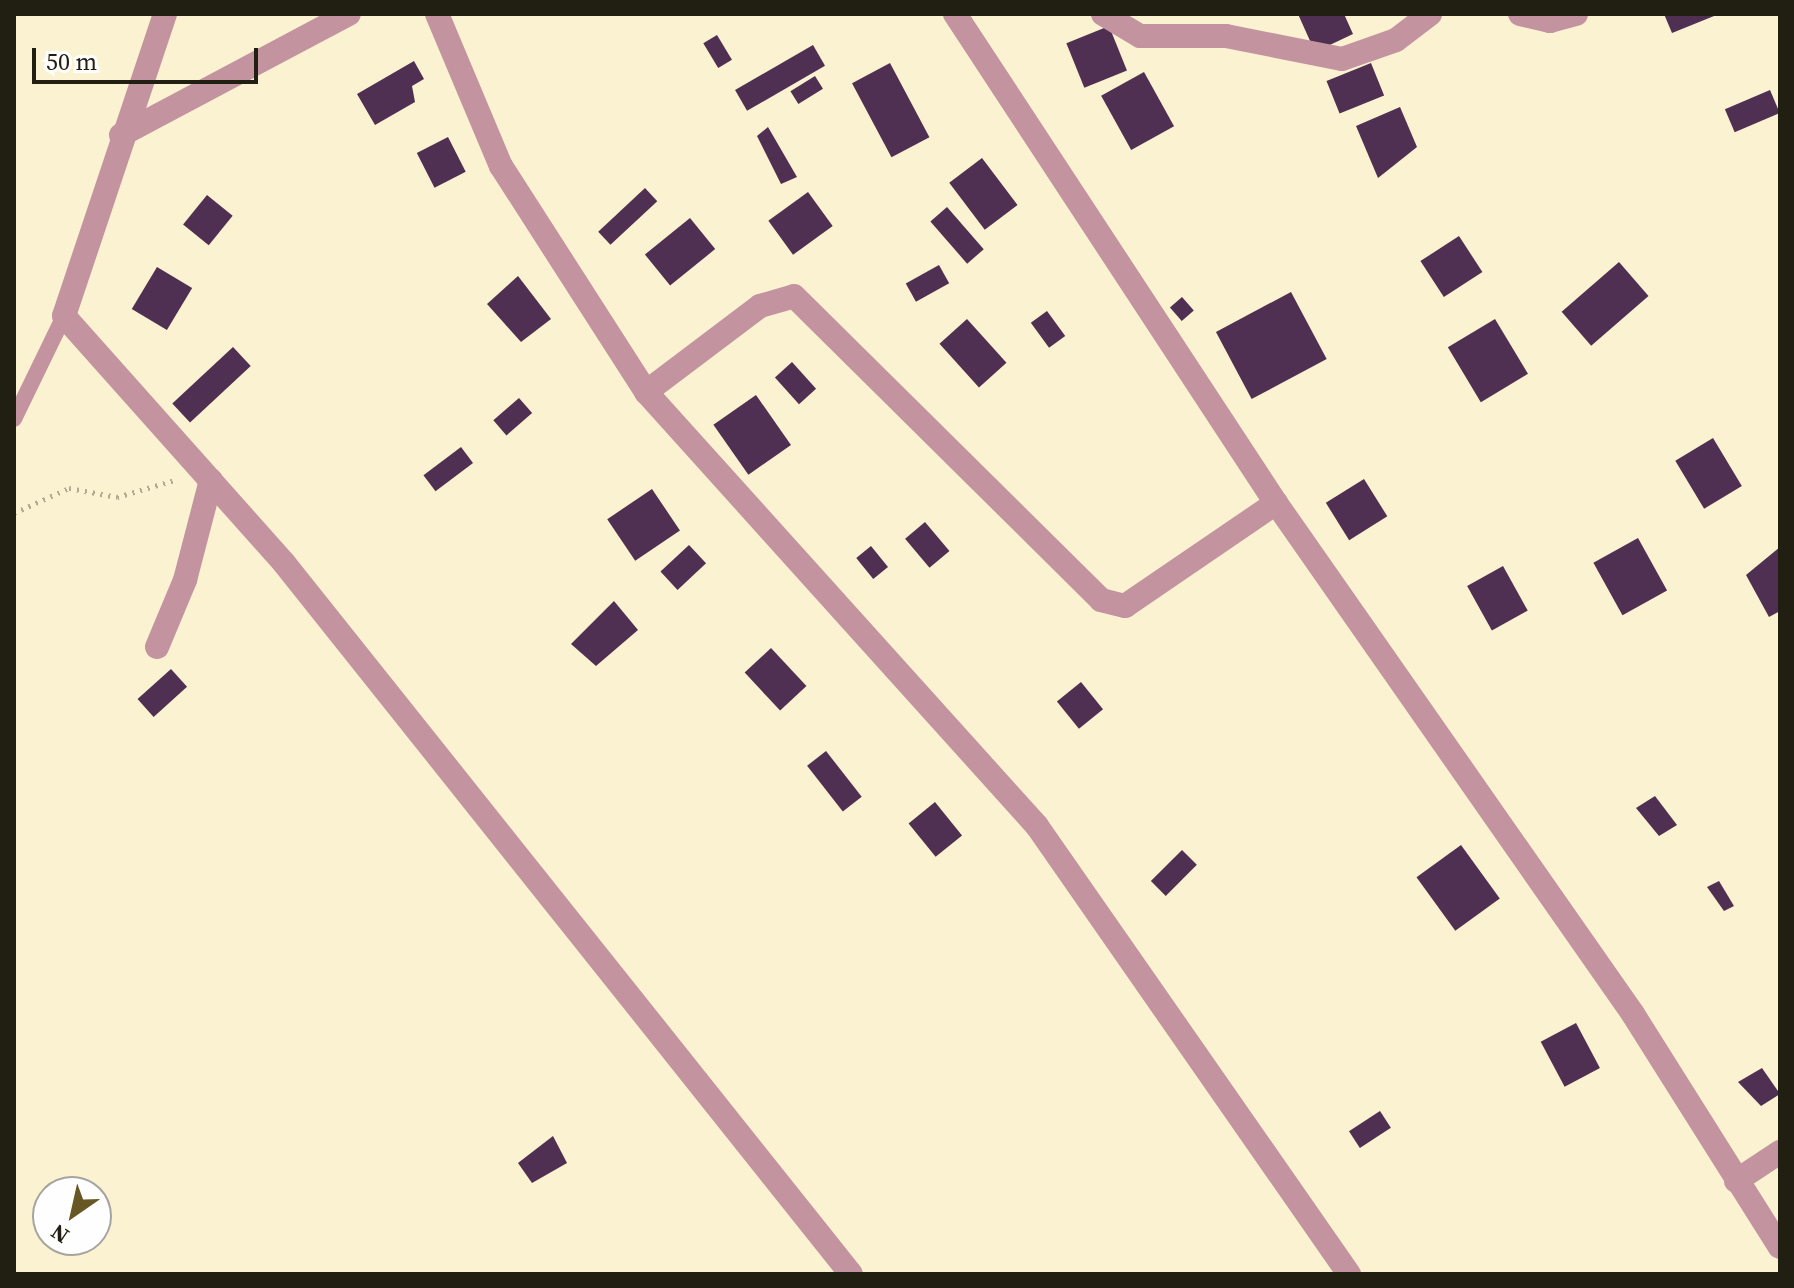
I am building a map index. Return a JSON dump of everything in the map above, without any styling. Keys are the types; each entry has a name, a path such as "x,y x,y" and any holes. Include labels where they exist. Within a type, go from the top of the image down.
{"street":[{"path":"165,14 121,135 64,316 211,480 851,1274"},
{"path":"121,135 349,14"},
{"path":"437,14 501,166 646,392 1037,826 1349,1274"},
{"path":"955,14 1276,503 1633,1014 1780,1247"},
{"path":"1103,14 1140,36 1226,36 1342,59 1396,40 1430,14"},
{"path":"1520,14 1550,21 1576,14"},
{"path":"646,392 760,306 794,296 1101,600 1125,606 1276,503"},
{"path":"157,647 185,580 211,480"},
{"path":"1736,1181 1780,1152"}],"lane":[{"path":"14,419 64,316"}],"path":[{"path":"14,513 69,488 143,494 174,481 193,462"}],"building":[{"path":"1298,14 1344,14 1353,34 1315,52"},
{"path":"1664,14 1719,14 1672,33"},
{"path":"1109,26 1127,71 1084,88 1066,43"},
{"path":"717,35 732,60 718,68 703,43"},
{"path":"813,45 825,66 747,111 735,90"},
{"path":"414,61 424,79 412,86 415,102 375,125 357,94"},
{"path":"890,63 929,137 891,157 852,83"},
{"path":"1371,63 1384,95 1340,113 1326,81"},
{"path":"1144,72 1174,126 1131,150 1101,96"},
{"path":"815,76 823,89 798,104 790,91"},
{"path":"1770,90 1780,113 1735,132 1725,109"},
{"path":"1400,107 1417,147 1378,178 1356,126"},
{"path":"768,127 797,177 781,184 757,136"},
{"path":"448,137 466,172 435,188 417,153"},
{"path":"982,158 1018,205 985,230 949,183"},
{"path":"645,188 657,201 610,245 598,232"},
{"path":"808,192 833,226 793,255 768,221"},
{"path":"207,195 233,216 209,245 183,225"},
{"path":"947,207 984,249 967,264 930,221"},
{"path":"690,218 715,249 670,286 645,255"},
{"path":"1459,236 1482,272 1444,297 1420,261"},
{"path":"1619,262 1649,296 1591,346 1562,312"},
{"path":"939,265 949,283 916,302 906,283"},
{"path":"157,267 192,288 167,330 132,309"},
{"path":"518,276 551,319 521,342 487,304"},
{"path":"1291,292 1327,359 1252,399 1216,332"},
{"path":"1182,297 1194,311 1182,321 1170,307"},
{"path":"1047,311 1065,336 1049,348 1031,323"},
{"path":"967,319 1006,363 979,388 940,344"},
{"path":"1495,319 1528,374 1481,402 1448,347"},
{"path":"233,347 251,366 190,423 172,404"},
{"path":"792,362 816,389 799,404 775,377"},
{"path":"756,395 791,445 748,475 713,425"},
{"path":"519,398 532,413 506,435 493,420"},
{"path":"1713,438 1742,486 1704,509 1675,461"},
{"path":"461,447 473,463 436,491 423,475"},
{"path":"1364,479 1387,516 1349,540 1326,503"},
{"path":"652,489 680,530 635,561 607,519"},
{"path":"925,522 949,551 930,568 905,539"},
{"path":"1638,538 1667,590 1622,615 1593,563"},
{"path":"689,545 706,563 678,590 660,572"},
{"path":"871,546 888,567 873,579 856,558"},
{"path":"1780,547 1780,611 1769,617 1746,575"},
{"path":"1503,566 1528,611 1492,630 1467,586"},
{"path":"614,601 638,630 596,666 571,644"},
{"path":"771,648 806,686 780,711 745,673"},
{"path":"171,669 187,687 154,717 138,699"},
{"path":"1081,682 1103,709 1079,729 1057,702"},
{"path":"826,751 862,797 843,811 807,766"},
{"path":"1655,796 1677,825 1659,836 1636,808"},
{"path":"935,802 962,835 936,857 909,823"},
{"path":"1461,845 1500,898 1455,931 1417,877"},
{"path":"1182,850 1197,865 1166,896 1151,881"},
{"path":"1719,881 1734,906 1724,911 1707,887"},
{"path":"1576,1023 1600,1068 1565,1087 1541,1042"},
{"path":"1762,1068 1780,1094 1761,1106 1738,1082"},
{"path":"1380,1111 1391,1128 1360,1148 1349,1131"},
{"path":"553,1136 567,1163 532,1183 518,1163"}]}
